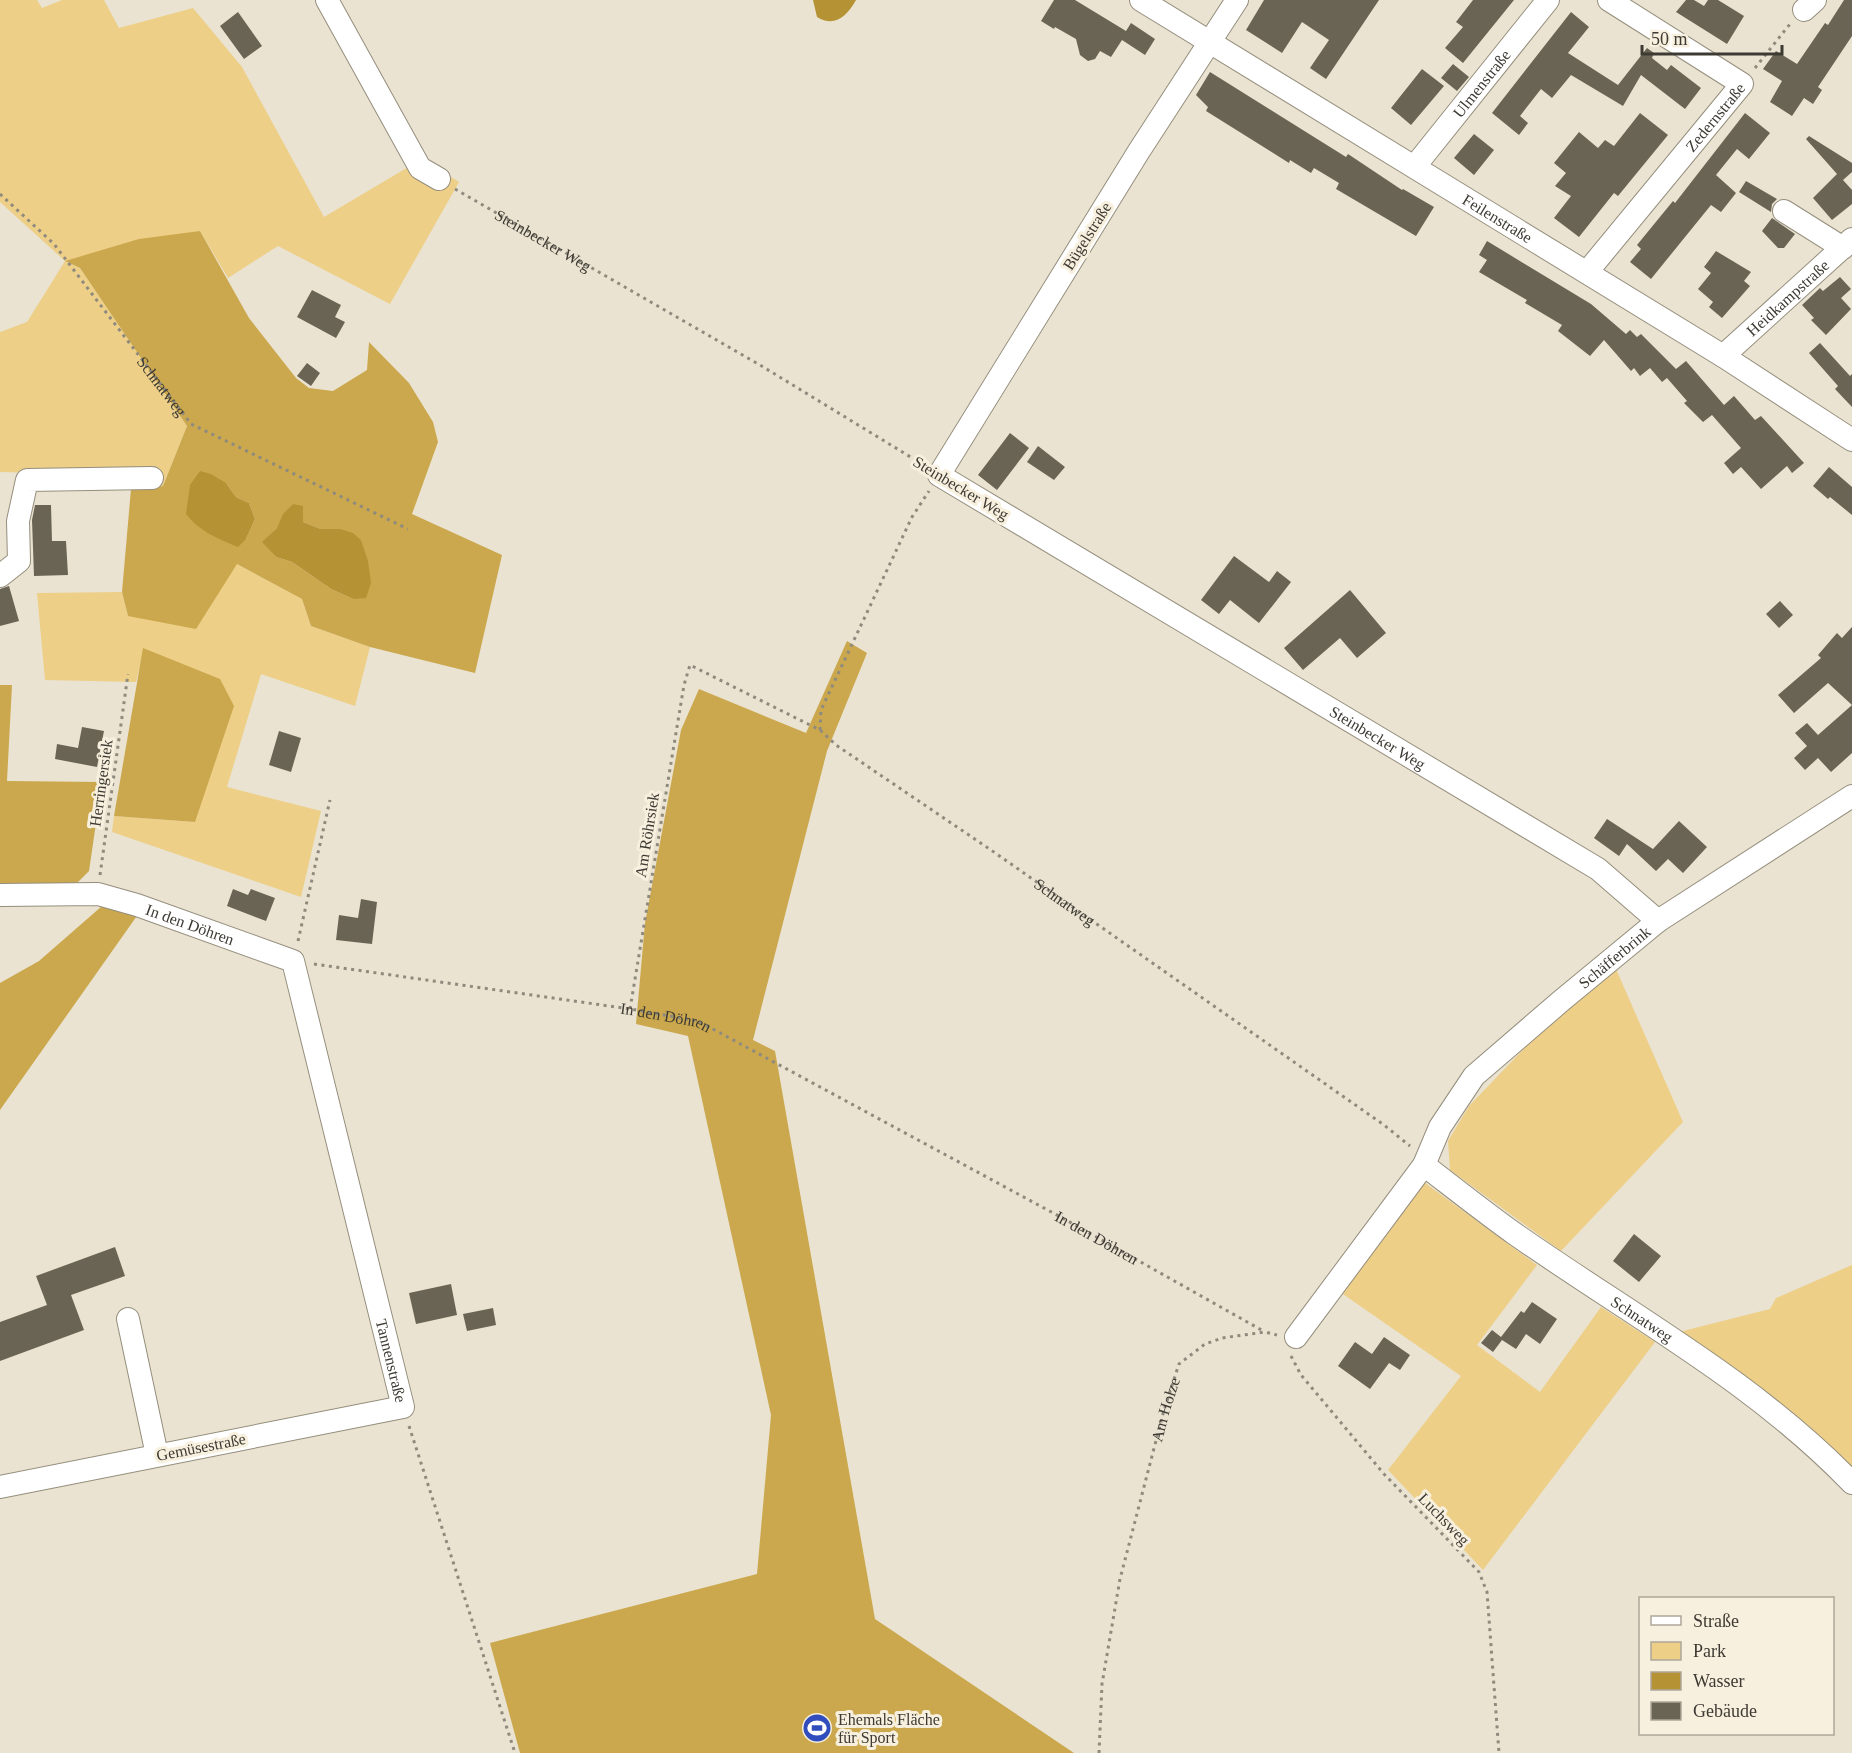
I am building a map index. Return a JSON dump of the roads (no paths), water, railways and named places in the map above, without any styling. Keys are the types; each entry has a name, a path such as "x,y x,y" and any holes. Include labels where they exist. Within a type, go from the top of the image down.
{"street":[{"path":"327,0 420,168 439,179"},
{"name":"Feilenstraße","path":"1141,0 1723,356 1852,440"},
{"name":"Bügelstraße","path":"939,475 1139,151 1237,0"},
{"name":"Ulmenstraße","path":"1415,166 1548,0"},
{"name":"Zedernstraße","path":"1587,272 1742,84 1609,0"},
{"path":"1784,211 1847,244"},
{"name":"Heidkampstraße","path":"1723,356 1847,244"},
{"name":"Steinbecker Weg","path":"939,475 1598,869 1658,921"},
{"path":"0,576 19,561 18,522 27,480 152,478"},
{"name":"Schäfferbrink","path":"1425,1162 1440,1127 1474,1076 1561,1001 1658,921 1852,796"},
{"name":"In den Döhren","path":"0,895 98,894 137,905 292,961"},
{"name":"Tannenstraße","path":"292,961 403,1407"},
{"path":"1296,1337 1425,1162"},
{"name":"Schnatweg","path":"1425,1162 1514,1233 1660,1330 1764,1403 1852,1483"},
{"path":"128,1319 157,1455"},
{"name":"Gemüsestraße","path":"0,1486 403,1407"}],"water":[{"path":"813,0 856,0 840,19 829,21 817,17"},
{"path":"200,471 211,474 226,483 236,497 249,503 255,519 246,539 238,547 203,530 186,514 190,485"},
{"path":"293,504 303,506 303,522 321,529 340,529 353,533 361,540 368,561 371,583 366,598 353,599 331,589 292,562 276,557 262,542 277,528 283,514"}],"place":[{"name":"Ehemals Fläche für Sport","path":"817,1728"}]}
